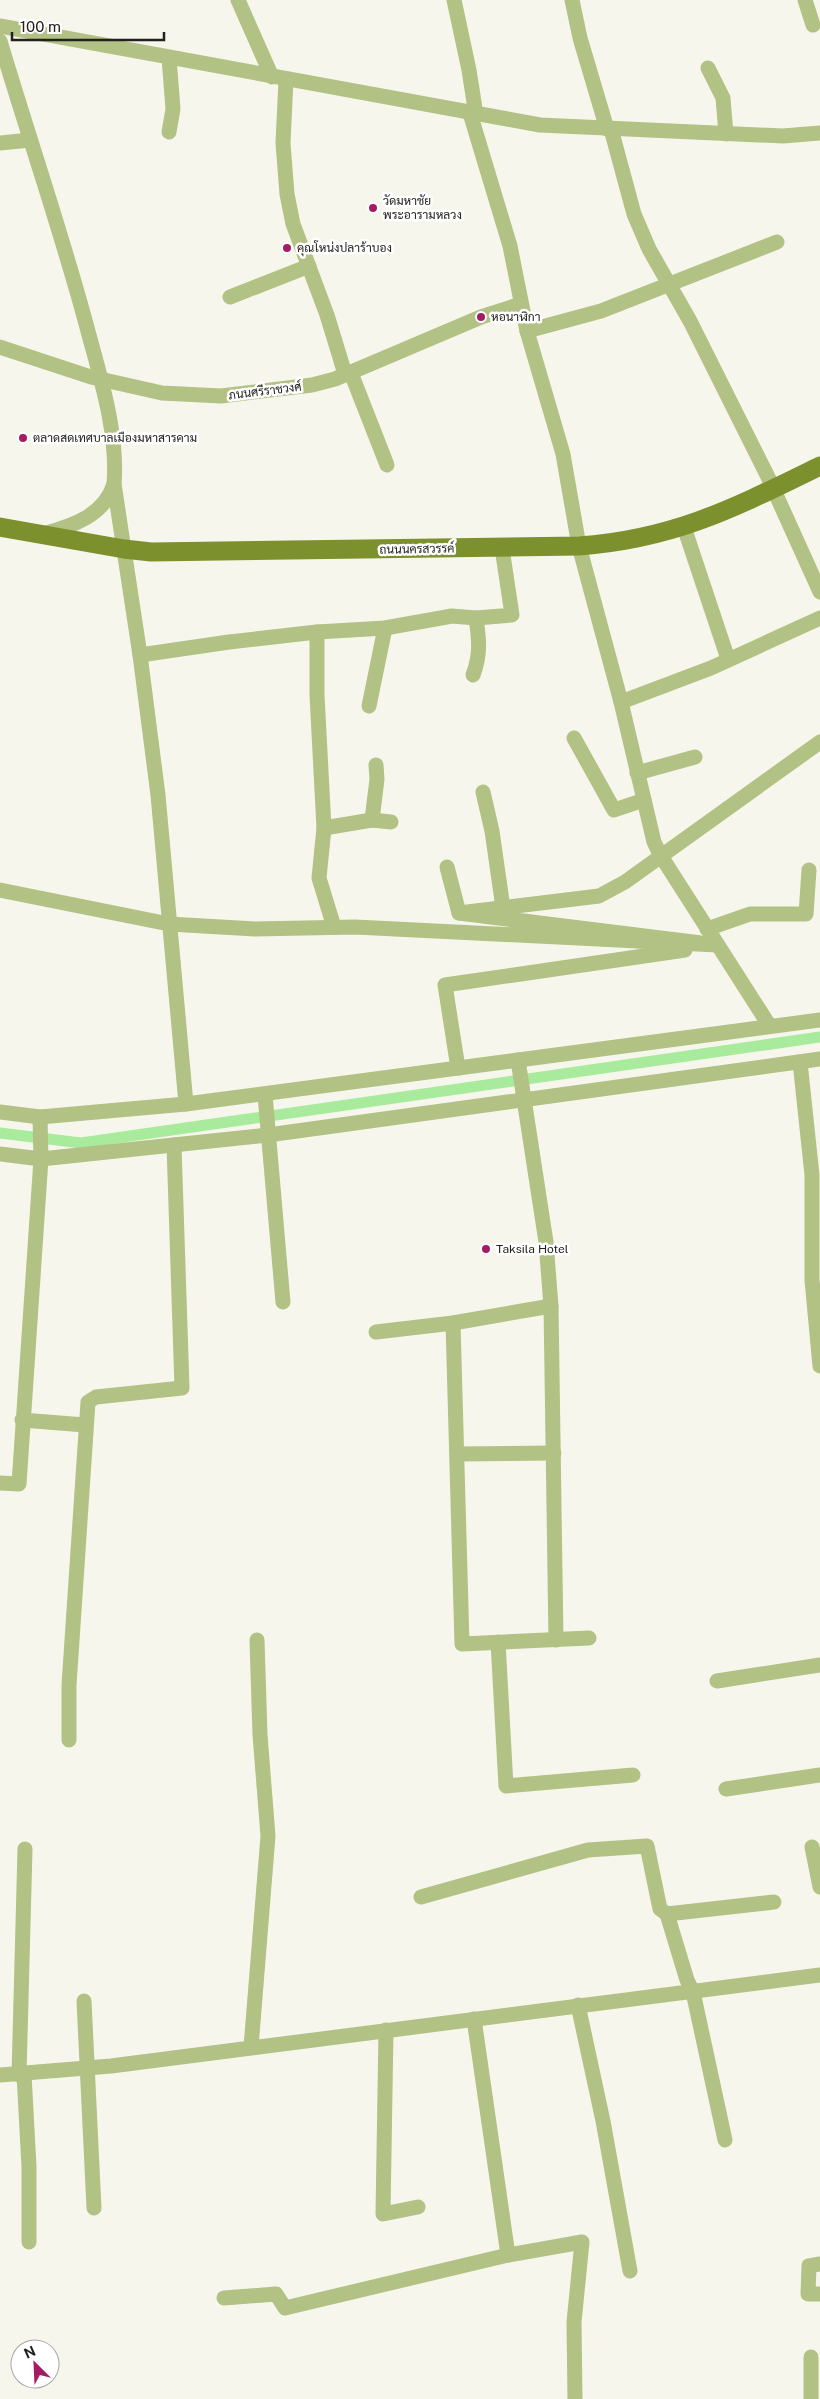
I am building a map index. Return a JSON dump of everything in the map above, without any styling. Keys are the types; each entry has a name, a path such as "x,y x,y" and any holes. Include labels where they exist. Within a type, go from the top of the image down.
{"main road":[{"name":"ถนนนครสวรรค์","path":"0,527 124,550 170,553 579,546 627,541 684,527 736,507 820,466"}],"street":[{"path":"238,0 279,78 286,192 293,224 348,373 387,465"},
{"path":"454,0 469,70 473,114 510,246 526,331 563,454 579,546 621,702 654,842 660,856 768,1025"},
{"path":"572,0 580,38 634,214 650,249 690,321 773,489 820,592"},
{"path":"805,0 813,24"},
{"path":"0,26 540,125 783,136 820,132"},
{"path":"0,41 60,231 101,380 115,465 114,484 140,655 158,795 186,1104"},
{"path":"169,58 173,109 169,132"},
{"path":"708,68 723,98 726,134"},
{"path":"0,143 30,140"},
{"path":"526,331 601,311 777,242"},
{"path":"230,297 309,266"},
{"name":"ภนนศรีราชวงศ์","path":"0,347 101,380 162,393 221,396 312,385 348,373 481,317 521,304"},
{"path":"39,535 67,528 87,518 100,508 111,495 114,484"},
{"path":"684,527 728,660"},
{"path":"140,655 317,632 384,628 452,616 476,618 512,615 502,548"},
{"path":"473,675 479,658 480,643 476,618"},
{"path":"621,702 711,668 820,618"},
{"path":"369,706 384,628"},
{"path":"317,632 317,695 324,828 319,878 334,927"},
{"path":"574,738 614,810 644,800"},
{"path":"459,913 598,896 626,882 820,742"},
{"path":"637,773 695,757"},
{"path":"372,820 377,779 376,765"},
{"path":"483,792 492,831 504,908"},
{"path":"324,828 372,820 391,822"},
{"path":"447,867 459,913"},
{"path":"707,930 750,914 806,914 809,870"},
{"path":"0,890 169,924 255,929 334,927 717,945"},
{"path":"459,913 717,945"},
{"path":"458,1068 445,985 717,945"},
{"path":"0,1112 40,1116 186,1104 768,1025 820,1020"},
{"path":"0,1154 41,1159 268,1135 820,1059"},
{"path":"518,1060 546,1242 551,1306 556,1640"},
{"path":"800,1062 812,1175 812,1280 820,1366"},
{"path":"265,1094 282,1302"},
{"path":"0,1483 19,1484 41,1159 40,1116"},
{"path":"69,1740 69,1685 88,1402 96,1397 182,1388 174,1145"},
{"path":"376,1332 453,1323 551,1306"},
{"path":"453,1323 462,1644 589,1638"},
{"path":"22,1420 86,1425"},
{"path":"457,1454 554,1453"},
{"path":"251,2048 268,1836 260,1735 257,1640"},
{"path":"498,1642 506,1786 633,1775"},
{"path":"717,1681 820,1665"},
{"path":"726,1789 820,1775"},
{"path":"421,1897 588,1850 647,1846 660,1909 667,1914 687,1980 693,1992 725,2140"},
{"path":"812,1847 820,1887"},
{"path":"25,1849 21,2075 29,2167 28,2242"},
{"path":"667,1914 774,1902"},
{"path":"0,2075 21,2075 87,2068 820,1975"},
{"path":"84,2001 94,2208"},
{"path":"578,2006 603,2120 630,2271"},
{"path":"474,2019 508,2255"},
{"path":"386,2030 383,2214 418,2207"},
{"path":"224,2298 276,2294 285,2308 508,2255 582,2242 574,2322 575,2399"},
{"path":"820,2264 808,2266 808,2294 820,2294"},
{"path":"811,2357 811,2399"}],"waterway":[{"path":"0,1133 81,1143 820,1037"}],"place":[{"name":"วัดมหาชัย พระอารามหลวง","path":"373,208"},
{"name":"คุณโหน่งปลาร้าบอง","path":"287,248"},
{"name":"หอนาฬิกา","path":"481,317"},
{"name":"ตลาดสดเทศบาลเมืองมหาสารคาม","path":"23,438"},
{"name":"Taksila Hotel","path":"486,1249"}]}
